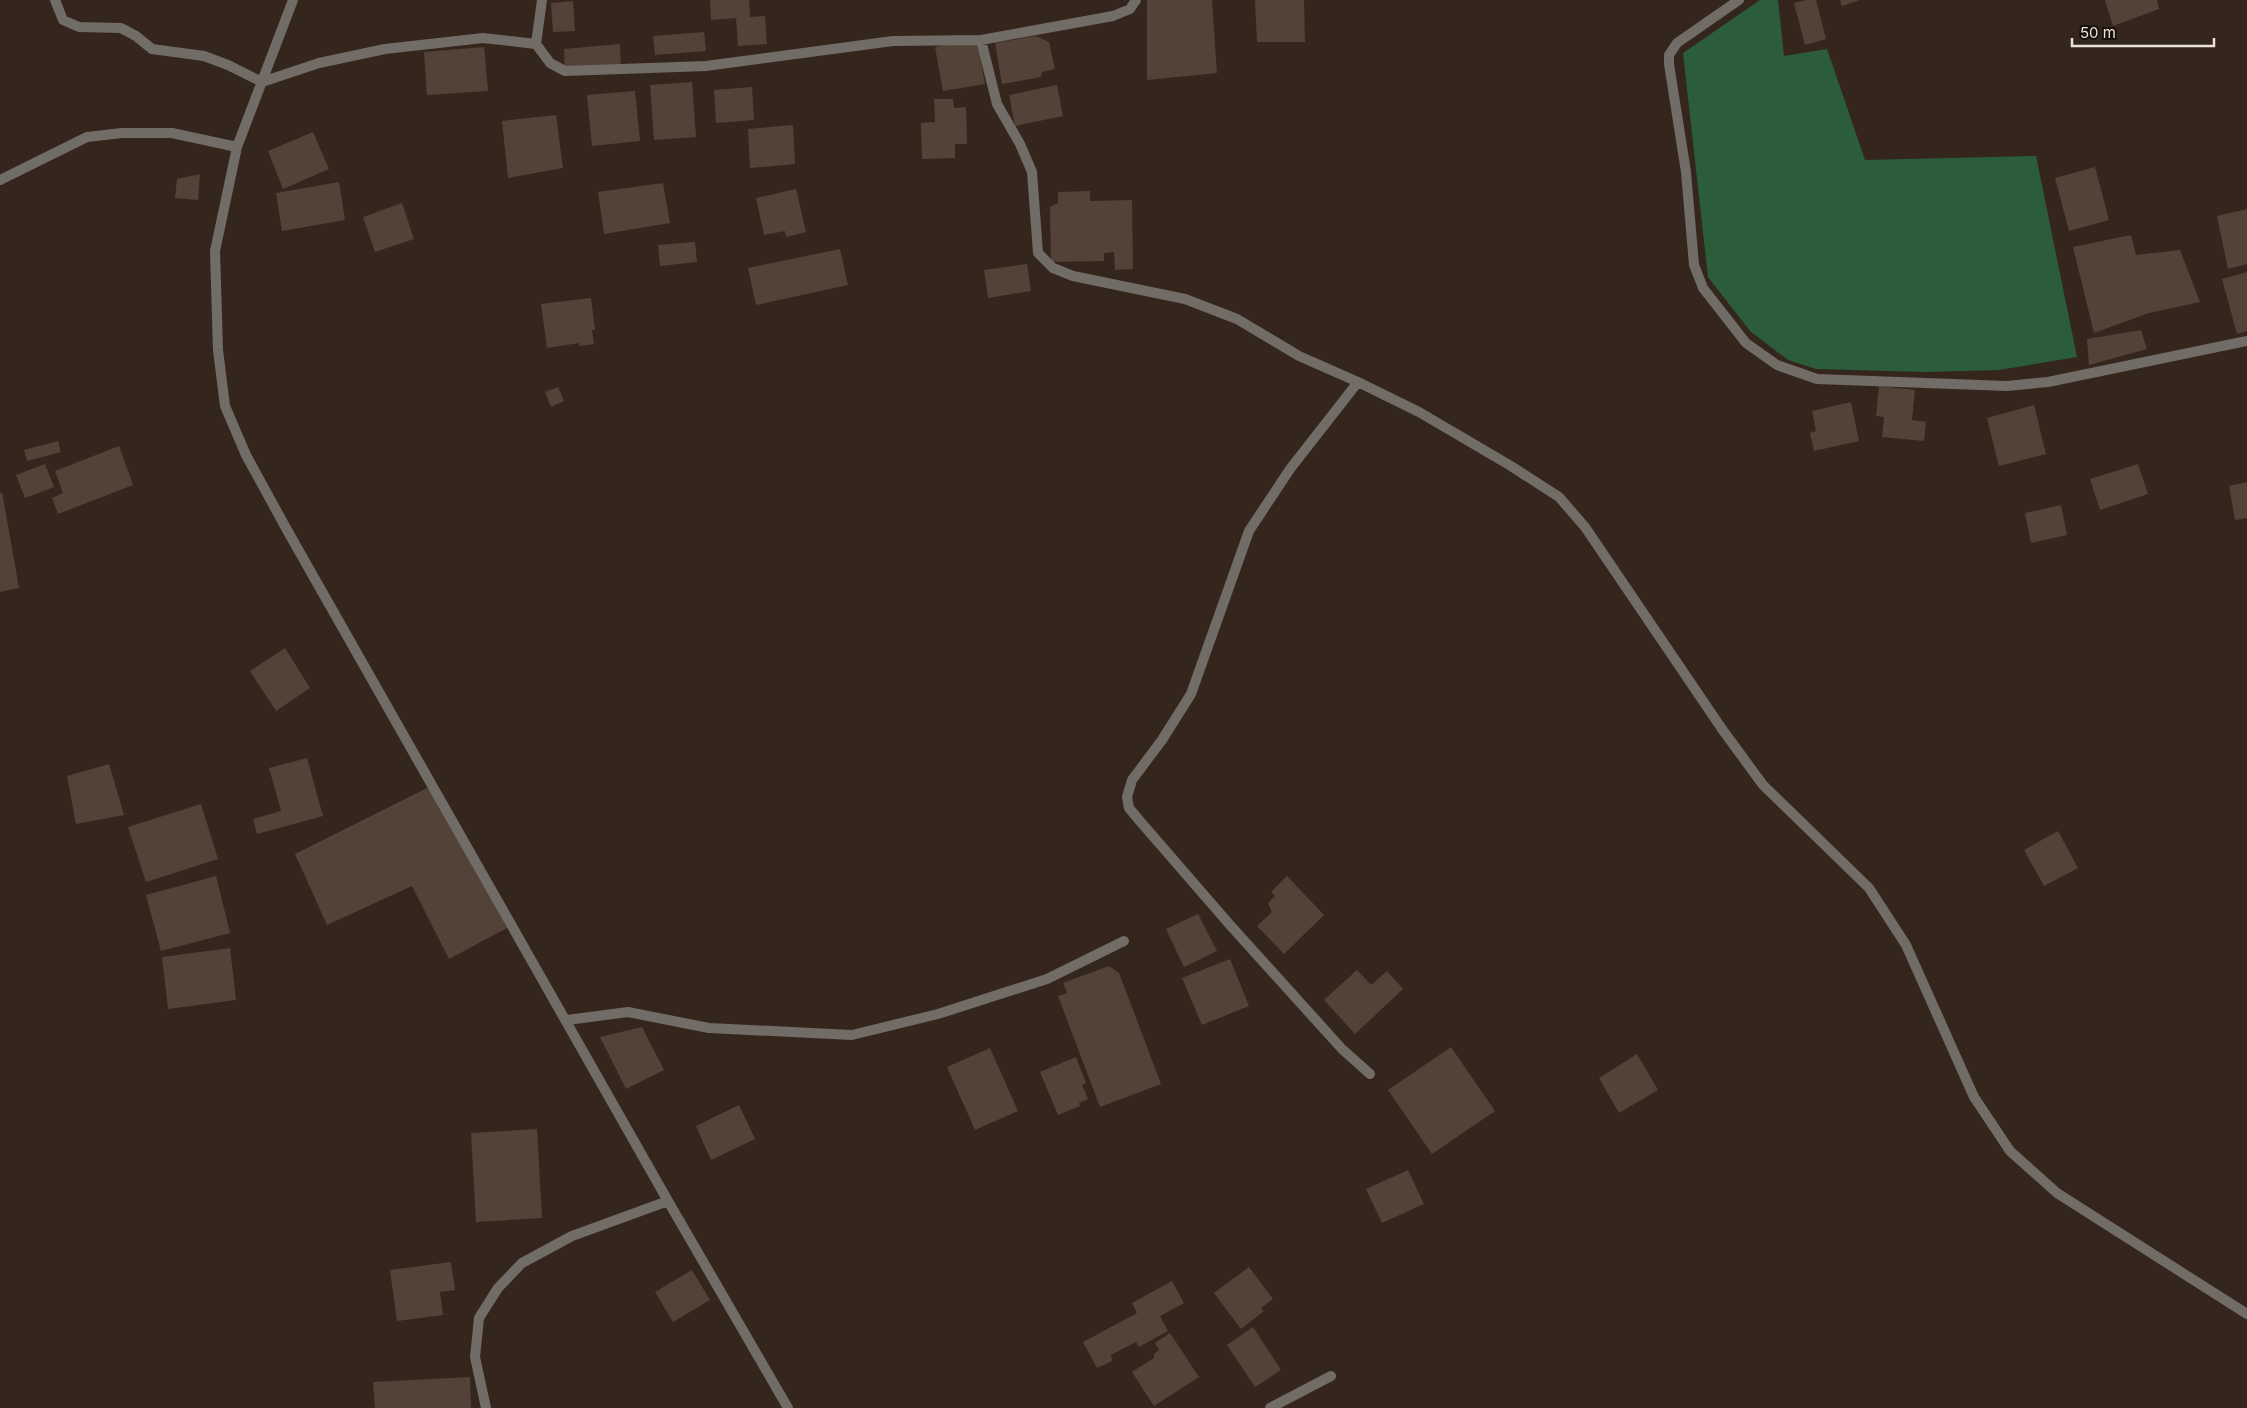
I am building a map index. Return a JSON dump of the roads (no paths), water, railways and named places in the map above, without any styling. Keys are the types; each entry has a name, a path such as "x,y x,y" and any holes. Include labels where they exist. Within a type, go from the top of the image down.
{"street":[{"path":"55,0 62,20 79,27 121,28 136,36 152,49 204,56 228,65 262,82 319,63 386,49 483,38 536,44"},
{"path":"294,0 237,147 216,252 218,350 224,406 246,455 287,530 567,1020 668,1201 788,1408"},
{"path":"542,0 536,44 550,63 565,71 706,66 893,41 981,40 1113,16 1130,9 1136,0"},
{"path":"1739,0 1677,43 1669,55 1669,64 1686,172 1694,265 1703,288 1746,343 1777,364 1817,379 2007,386 2048,382 2247,341"},
{"path":"981,40 997,104 1020,144 1032,172 1038,253 1053,268 1073,276 1193,303 1237,320 1299,356 1419,412 1558,497 1585,527 1762,785 1870,888 1906,946 1974,1098 2010,1151 2057,1193 2247,1314"},
{"path":"0,180 86,137 122,133 172,134 237,147"},
{"path":"1358,382 1290,469 1249,531 1192,694 1162,740 1132,780 1127,797 1130,808 1139,820 1230,925 1342,1048 1370,1074"},
{"path":"567,1020 628,1012 710,1028 852,1035 938,1014 1047,979 1124,942"},
{"path":"486,1408 475,1357 479,1318 498,1288 522,1263 572,1236 668,1201"},
{"path":"1270,1408 1331,1376"}]}
